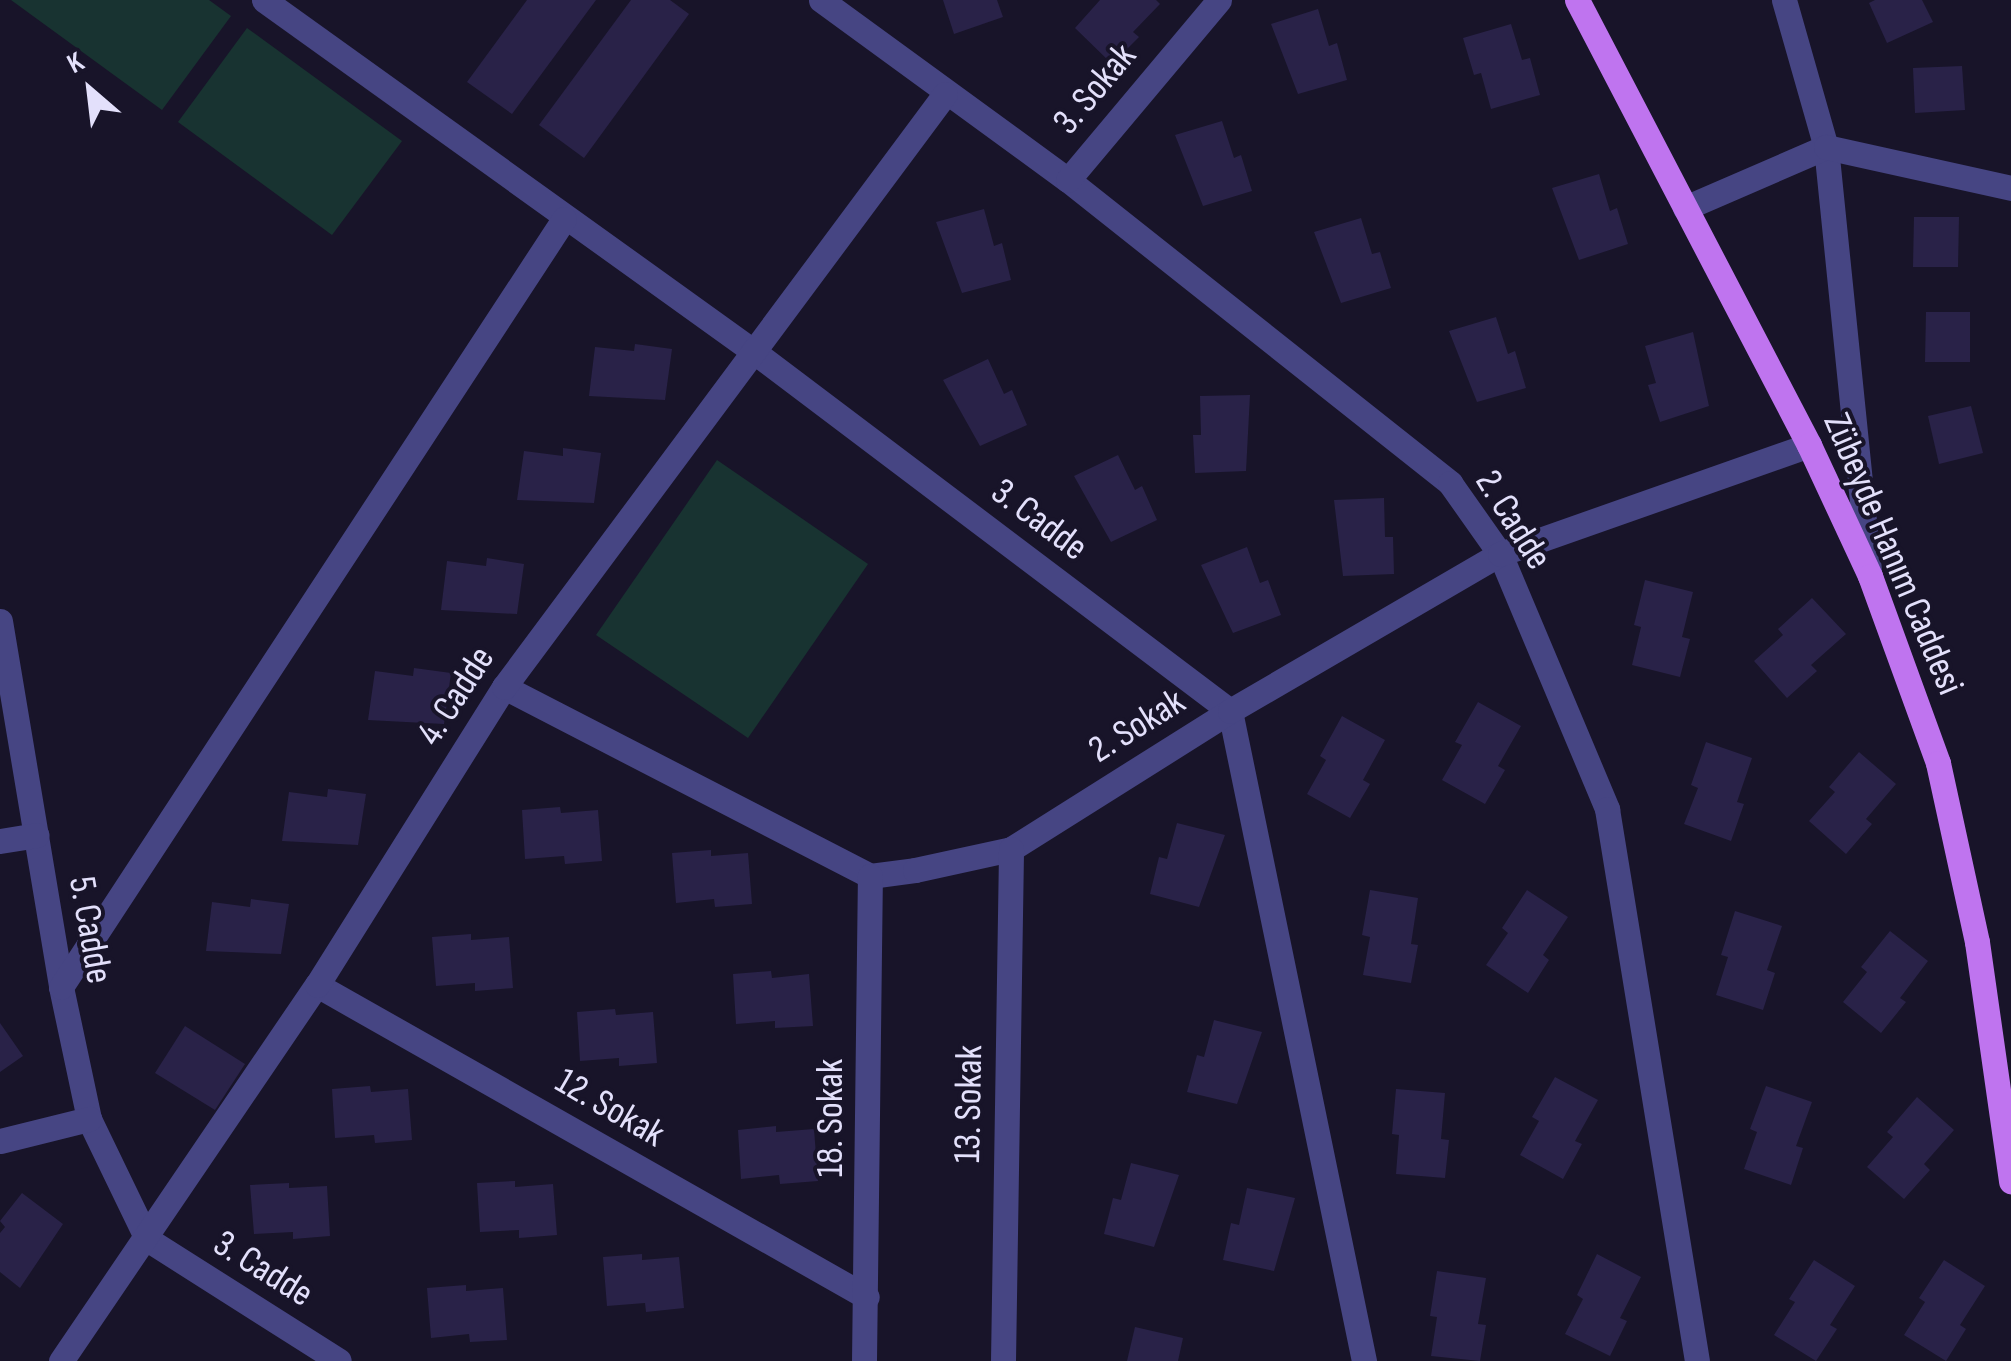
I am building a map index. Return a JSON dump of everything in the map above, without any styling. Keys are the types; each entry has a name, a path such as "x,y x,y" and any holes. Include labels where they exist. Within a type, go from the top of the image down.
{"main road":[{"name":"Zübeyde Hanım Caddesi","path":"1582,2 1809,445 1870,576 1938,764 1977,942 2011,1182"}],"street":[{"name":"3. Cadde","path":"264,0 752,351 1230,712"},
{"name":"2. Cadde","path":"821,0 1068,180 1450,482 1500,554 1606,809 1697,1361"},
{"name":"3. Sokak","path":"1068,180 1219,0"},
{"path":"1784,0 1826,147 1870,576"},
{"name":"4. Cadde","path":"61,1361 317,985 504,687 945,94"},
{"path":"1685,208 1826,147 2011,188"},
{"path":"61,987 564,219"},
{"name":"2. Sokak","path":"870,876 1011,849 1230,712 1500,554 1809,445"},
{"name":"5. Cadde","path":"0,621 61,987 89,1119 147,1239"},
{"path":"504,687 870,876"},
{"path":"1230,712 1364,1361"},
{"path":"0,841 37,835"},
{"name":"13. Sokak","path":"1002,1361 1011,849"},
{"name":"18. Sokak","path":"864,1361 870,876"},
{"name":"12. Sokak","path":"317,985 867,1297"},
{"path":"0,1142 89,1119"},
{"name":"3. Cadde","path":"147,1239 339,1361"}],"green space":[{"path":"11,0 209,0 231,16 162,110"},
{"path":"247,28 402,141 332,235 178,122"},
{"path":"717,460 868,564 748,738 596,635"}],"building":[{"path":"527,0 596,0 512,114 467,82"},
{"path":"631,0 670,0 689,14 584,158 539,125"},
{"path":"943,0 997,0 1003,17 954,34"},
{"path":"1100,0 1156,0 1160,4 1133,32 1139,37 1112,64 1075,28"},
{"path":"1922,0 1933,22 1887,43 1869,3"},
{"path":"1318,9 1329,46 1337,43 1347,80 1298,94 1271,24"},
{"path":"1511,24 1522,60 1530,58 1540,95 1491,109 1481,73 1474,75 1463,38"},
{"path":"1962,66 1965,110 1915,113 1913,68"},
{"path":"1222,121 1234,158 1241,155 1252,191 1203,206 1175,135"},
{"path":"1599,174 1610,211 1617,208 1628,244 1579,260 1552,188"},
{"path":"984,209 994,246 1002,243 1011,280 962,293 936,222"},
{"path":"1914,217 1959,217 1958,267 1913,267"},
{"path":"1361,218 1372,254 1380,252 1391,288 1341,303 1314,232"},
{"path":"1926,312 1970,312 1970,362 1925,362"},
{"path":"1496,317 1508,354 1515,351 1526,388 1477,402 1449,331"},
{"path":"1693,332 1709,406 1660,422 1648,385 1656,383 1645,346"},
{"path":"635,344 672,349 665,400 589,396 595,347 634,351"},
{"path":"988,359 1004,394 1012,390 1027,425 980,446 943,380"},
{"path":"1250,395 1246,471 1195,473 1193,435 1201,435 1200,396"},
{"path":"1971,406 1983,453 1939,464 1928,416"},
{"path":"563,448 601,453 594,503 517,500 524,451 563,456"},
{"path":"1118,455 1135,490 1142,486 1157,520 1111,542 1074,476"},
{"path":"1384,498 1385,537 1393,537 1394,574 1343,576 1334,500"},
{"path":"1247,547 1260,583 1268,580 1281,615 1233,633 1201,565"},
{"path":"487,558 524,564 517,614 441,610 447,561 486,566"},
{"path":"1645,580 1693,592 1682,637 1690,639 1680,677 1632,665 1641,627 1634,625"},
{"path":"1812,598 1846,634 1811,665 1817,671 1787,698 1754,661 1783,635 1778,629"},
{"path":"414,668 451,673 444,724 368,720 375,671 413,676"},
{"path":"1478,702 1521,726 1498,766 1505,770 1485,804 1442,780 1462,745 1455,742"},
{"path":"1342,716 1385,740 1363,780 1370,784 1350,818 1307,794 1326,760 1320,756"},
{"path":"1706,742 1752,758 1737,802 1744,804 1731,841 1684,824 1698,788 1691,785"},
{"path":"1859,752 1896,784 1866,819 1872,824 1846,854 1809,821 1835,792 1829,787"},
{"path":"328,789 366,794 358,845 282,841 289,792 327,797"},
{"path":"560,807 561,813 598,810 602,861 565,864 564,856 525,859 522,810"},
{"path":"1177,823 1225,835 1199,907 1150,894 1159,857 1167,859"},
{"path":"711,850 711,856 748,853 752,904 715,907 714,899 676,903 672,853"},
{"path":"1370,890 1418,898 1411,944 1418,945 1411,983 1363,975 1370,937 1362,935"},
{"path":"1527,890 1568,917 1543,955 1549,960 1528,993 1486,965 1508,933 1502,928"},
{"path":"251,899 289,904 281,954 206,951 212,902 250,907"},
{"path":"1735,911 1782,926 1767,970 1775,973 1763,1010 1716,995 1728,957 1721,955"},
{"path":"1890,931 1928,961 1900,998 1906,1002 1881,1033 1843,1002 1867,972 1861,967"},
{"path":"471,934 471,940 509,937 513,988 475,991 475,983 436,986 432,937"},
{"path":"771,971 772,978 809,974 813,1026 775,1028 775,1021 736,1024 733,974"},
{"path":"615,1009 616,1015 653,1012 657,1063 619,1066 619,1058 580,1061 577,1012"},
{"path":"1214,1020 1262,1032 1237,1104 1187,1092 1197,1055 1204,1057"},
{"path":"0,1023 23,1056 0,1072"},
{"path":"185,1026 245,1064 215,1110 155,1073"},
{"path":"1555,1077 1598,1100 1575,1141 1582,1144 1563,1179 1520,1155 1539,1121 1532,1117"},
{"path":"370,1086 371,1092 408,1089 412,1140 375,1143 374,1135 335,1138 332,1089"},
{"path":"1766,1086 1812,1102 1796,1146 1803,1148 1791,1185 1744,1169 1757,1132 1750,1129"},
{"path":"1396,1089 1445,1093 1441,1139 1449,1140 1445,1178 1396,1174 1399,1135 1392,1134"},
{"path":"1917,1097 1954,1130 1924,1164 1930,1170 1904,1199 1867,1167 1893,1137 1887,1132"},
{"path":"776,1126 776,1132 814,1129 818,1181 780,1184 779,1175 741,1179 738,1130"},
{"path":"1131,1163 1179,1175 1154,1247 1104,1234 1113,1198 1121,1200"},
{"path":"515,1181 515,1187 553,1184 557,1235 519,1238 519,1230 480,1232 477,1183"},
{"path":"289,1183 289,1188 327,1186 330,1236 293,1239 293,1232 254,1234 250,1185"},
{"path":"1247,1188 1295,1198 1274,1271 1223,1260 1231,1223 1239,1225"},
{"path":"22,1193 63,1224 20,1288 0,1272 0,1233 5,1227 0,1221"},
{"path":"642,1254 642,1260 679,1257 684,1308 646,1312 645,1303 607,1306 603,1257"},
{"path":"1597,1254 1641,1277 1620,1318 1627,1321 1610,1356 1565,1334 1583,1299 1577,1295"},
{"path":"1814,1260 1855,1286 1830,1325 1837,1329 1816,1361 1774,1335 1795,1302 1789,1299"},
{"path":"1944,1260 1985,1286 1960,1325 1966,1329 1946,1361 1904,1335 1925,1302 1919,1298"},
{"path":"1437,1271 1486,1278 1478,1324 1486,1325 1480,1361 1431,1356 1437,1317 1430,1316"},
{"path":"466,1285 466,1291 503,1288 507,1340 470,1342 469,1334 431,1338 427,1288"},
{"path":"1135,1327 1183,1338 1178,1361 1127,1361"}]}
